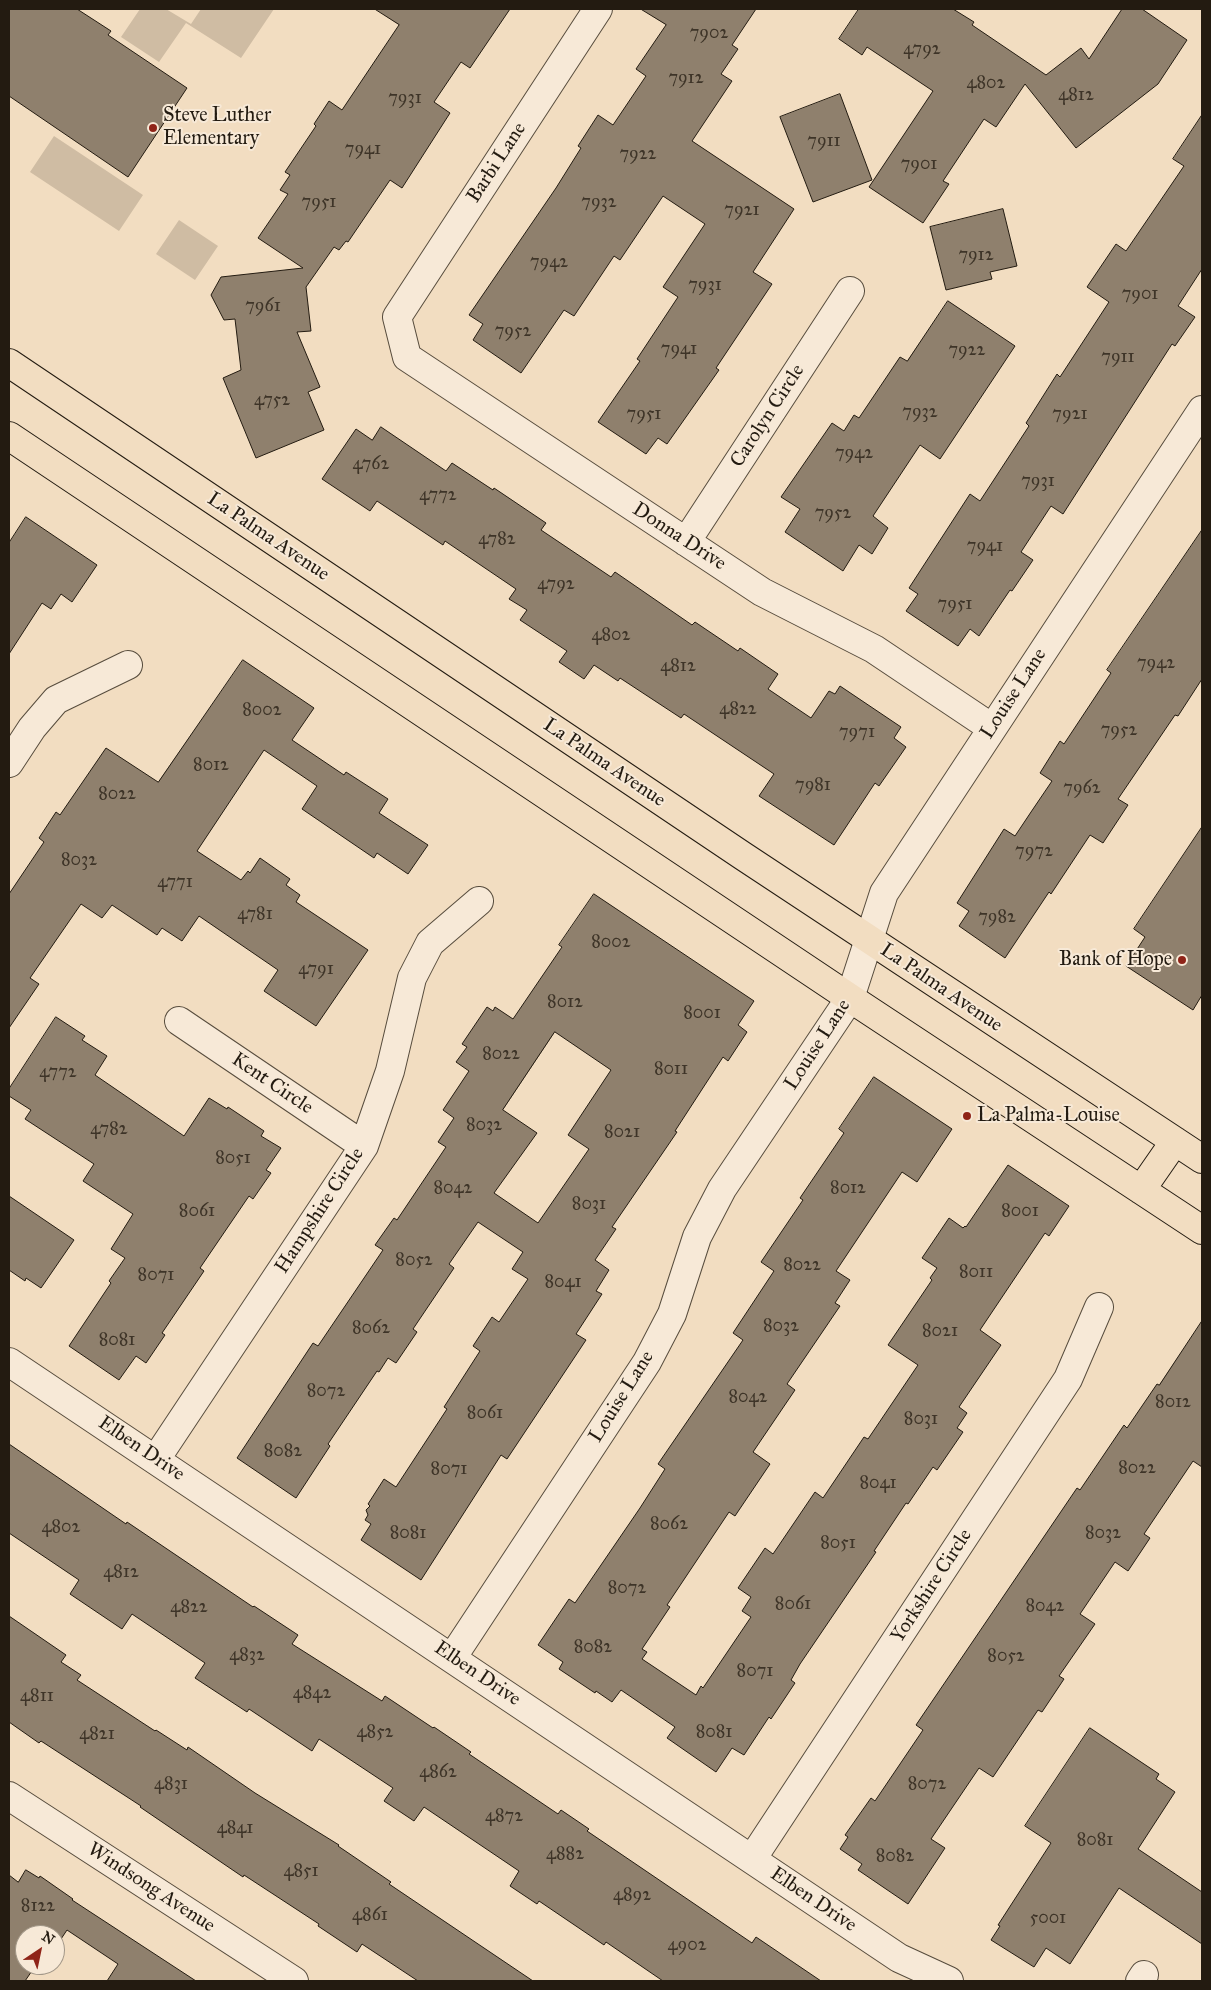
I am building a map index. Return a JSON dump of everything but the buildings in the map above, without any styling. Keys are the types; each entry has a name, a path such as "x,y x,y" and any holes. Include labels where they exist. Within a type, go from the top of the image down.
{"main road":[{"name":"La Palma Avenue","path":"9,363 869,940 1202,1160"},
{"path":"9,436 850,998 1202,1230"},
{"path":"1141,1190 1175,1141"}],"street":[{"name":"Barbi Lane","path":"397,317 598,9"},
{"name":"Carolyn Circle","path":"686,542 850,290"},
{"name":"Donna Drive","path":"397,317 407,357 762,592 874,649 992,728"},
{"name":"Louise Lane","path":"452,1658 647,1362 672,1314 697,1236 722,1189 850,998 884,893 1202,410"},
{"path":"9,763 32,728 56,700 128,665"},
{"name":"Hampshire Circle","path":"156,1459 364,1146 390,1071 412,978 430,943 479,901"},
{"name":"Kent Circle","path":"179,1021 364,1146"},
{"name":"Yorkshire Circle","path":"752,1859 1068,1380 1099,1307"},
{"name":"Elben Drive","path":"9,1362 899,1958 949,1981"},
{"name":"Windsong Avenue","path":"9,1796 283,1979"}],"shaded area":[{"path":"140,9 166,9 191,24 201,9 274,9 241,58 186,23 159,62 121,37"},
{"path":"54,136 143,195 119,231 30,172"},
{"path":"179,220 218,246 195,280 156,254"}],"place":[{"name":"Steve Luther Elementary","path":"153,128"},
{"name":"Bank of Hope","path":"1182,960"},
{"name":"La Palma-Louise","path":"967,1116"}]}
